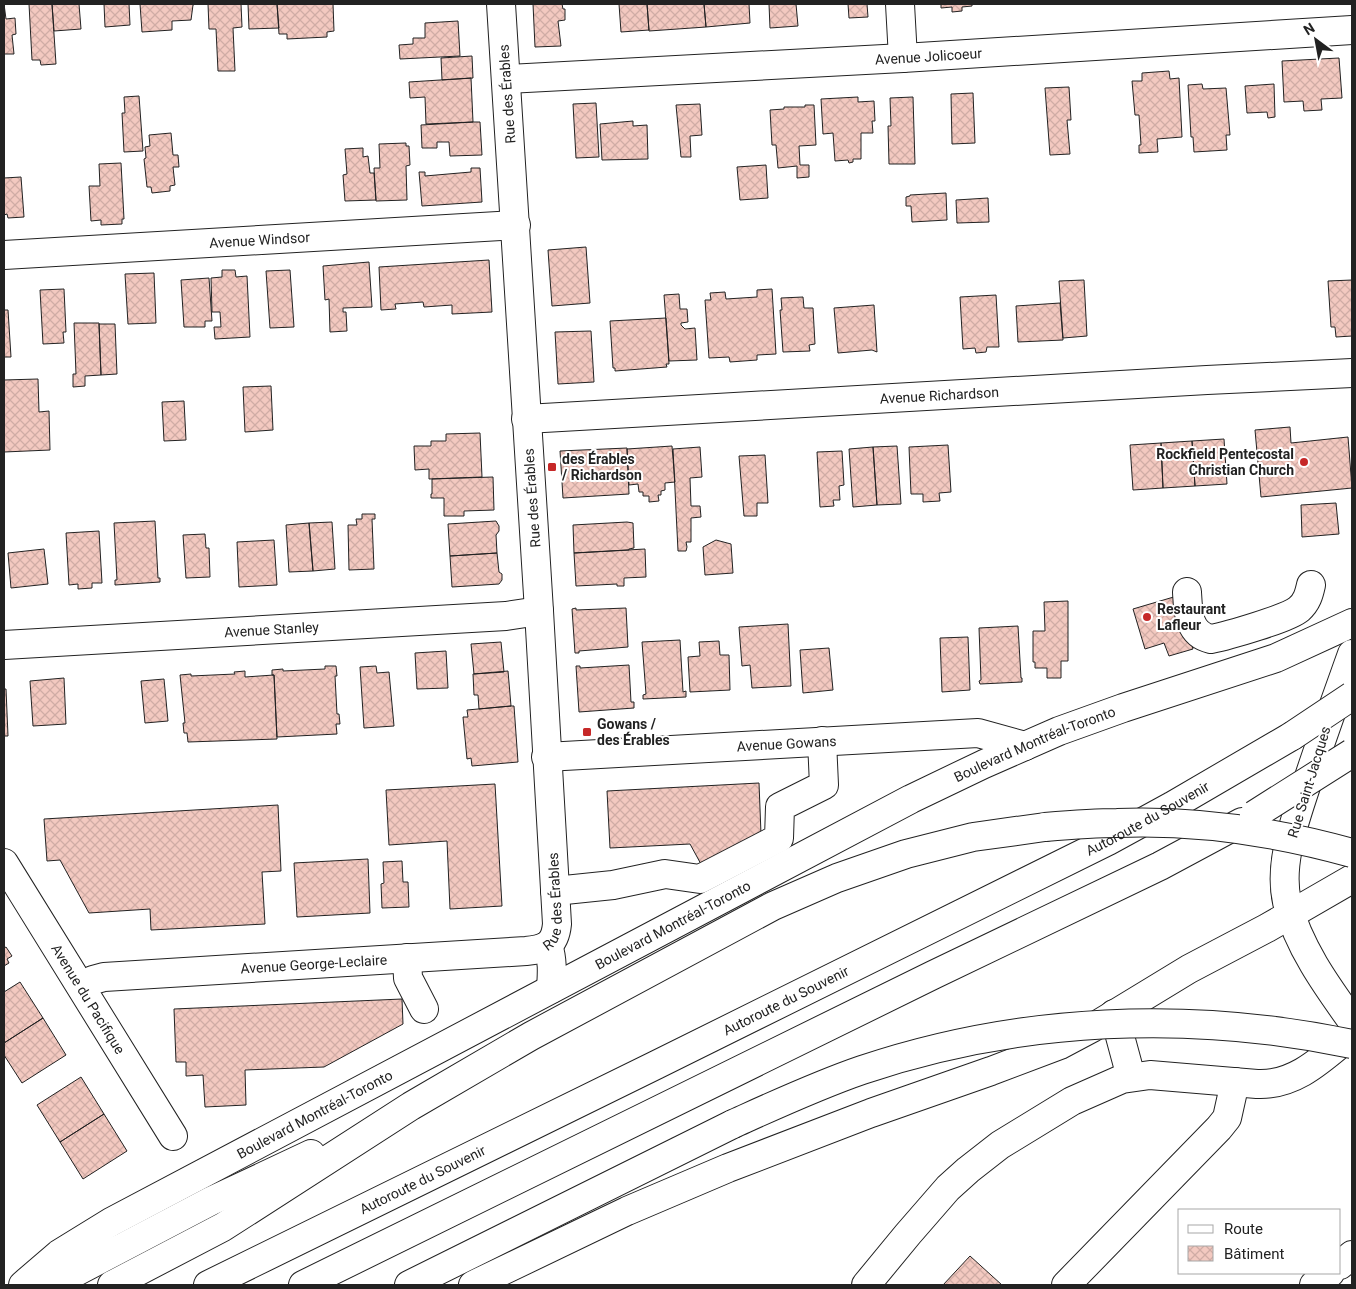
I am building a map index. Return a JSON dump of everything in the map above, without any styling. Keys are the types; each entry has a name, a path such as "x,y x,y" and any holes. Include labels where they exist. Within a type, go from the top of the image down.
{"main road":[{"name":"Rue des Érables","path":"501,4 555,890 556,930 554,939 548,945 552,967 551,989"},
{"path":"900,4 903,58"},
{"name":"Avenue Jolicoeur","path":"506,79 903,58 1352,30"},
{"name":"Avenue Windsor","path":"4,255 516,226"},
{"name":"Avenue Richardson","path":"526,419 1352,374"},
{"path":"1187,592 1188,611 1194,628 1204,638 1211,640 1293,614 1309,597 1311,585"},
{"name":"Avenue Stanley","path":"4,645 506,616 539,611"},
{"name":"Boulevard Montréal-Toronto","path":"22,1285 59,1254 111,1222 856,828 976,768 1060,731 1123,708 1276,658 1352,623"},
{"name":"Rue Saint-Jacques","path":"1352,654 1323,734 1298,812 1284,876 1287,901 1291,914 1314,965 1352,1021"},
{"name":"Autoroute du Souvenir","path":"208,1285 1083,853 1172,806 1292,736 1352,696"},
{"name":"Avenue Gowans","path":"546,757 978,733 1025,746"},
{"path":"555,890 613,885 665,874 700,879 779,838 780,807 824,785 822,741"},
{"path":"303,1285 924,979 1160,866 1254,815 1352,753"},
{"path":"112,1285 223,1228 411,1106 548,1026 772,906 837,878 906,854 973,837 1045,827 1118,822 1163,823 1249,831 1311,842 1352,853"},
{"name":"Avenue du Pacifique","path":"4,863 173,1136"},
{"path":"473,1285 627,1212 728,1168 871,1113 1042,1053 1075,1037 1189,969 1352,879"},
{"name":"Avenue George-Leclaire","path":"81,986 104,977 526,951 537,950 548,945"},
{"path":"407,958 408,978 424,1009"},
{"path":"1114,1014 1131,1077"},
{"path":"409,1285 733,1124 829,1082 894,1060 967,1041 1053,1028 1169,1022 1220,1025 1310,1035 1352,1044"},
{"path":"866,1285 948,1188 984,1156 1072,1101 1122,1079 1150,1075 1173,1075 1269,1084 1281,1082 1313,1066 1352,1034"},
{"path":"1082,1279 1227,1118 1235,1082"},
{"path":"43,1285 72,1274 210,1201 411,1106"},
{"path":"1341,1264 1352,1255"},
{"path":"1314,1285 1329,1274"}],"building":[{"path":"4,4 6,19 15,18 16,34 12,35 14,54 4,54"},
{"path":"29,4 52,4 56,64 41,65 40,60 32,60"},
{"path":"52,4 79,4 81,29 54,31"},
{"path":"104,4 129,4 130,25 105,27"},
{"path":"140,4 195,4 193,5 191,20 172,21 172,30 142,32"},
{"path":"208,4 241,4 242,27 233,28 235,71 218,71 216,29 209,29"},
{"path":"248,4 277,4 279,28 249,29"},
{"path":"277,4 333,4 334,31 327,32 327,37 287,39 287,34 279,34"},
{"path":"533,4 562,4 563,9 565,9 565,20 558,21 561,46 535,47"},
{"path":"619,4 647,4 649,30 621,32"},
{"path":"647,4 704,4 706,27 649,31"},
{"path":"704,4 749,4 750,23 706,27"},
{"path":"769,4 796,4 798,26 770,28"},
{"path":"848,4 867,4 868,17 849,18"},
{"path":"941,4 972,4 972,6 962,7 962,11 952,12 952,7 941,8"},
{"path":"458,21 460,56 400,59 399,45 413,44 413,38 425,38 425,23"},
{"path":"472,56 473,78 442,80 441,58"},
{"path":"1339,58 1342,98 1321,99 1322,110 1304,111 1303,101 1284,102 1282,61"},
{"path":"1169,71 1170,79 1179,78 1182,137 1157,139 1158,152 1139,153 1139,145 1141,145 1139,115 1135,115 1132,81 1142,81 1142,73"},
{"path":"471,78 473,122 426,124 425,97 410,98 409,82"},
{"path":"1202,84 1203,89 1226,88 1230,135 1226,135 1227,150 1194,152 1193,137 1191,137 1188,85"},
{"path":"1274,84 1275,117 1268,118 1267,112 1247,113 1245,86"},
{"path":"1069,87 1071,120 1067,120 1070,154 1050,155 1045,88"},
{"path":"973,93 975,143 952,144 951,94"},
{"path":"139,96 143,151 124,152 122,113 125,113 124,97"},
{"path":"858,97 858,102 874,101 875,121 872,121 873,133 861,133 861,159 853,159 853,162 849,163 848,160 835,161 833,133 823,134 821,99"},
{"path":"913,97 915,164 889,164 888,126 891,126 890,98"},
{"path":"596,103 599,157 576,158 573,104"},
{"path":"700,104 702,135 690,136 691,157 681,157 676,105"},
{"path":"805,105 814,105 816,145 799,146 800,165 809,165 809,177 797,178 797,166 778,168 776,145 772,145 770,110 784,109 784,107 805,107"},
{"path":"633,121 633,126 647,125 648,159 602,160 600,124"},
{"path":"480,122 482,155 450,156 449,142 437,142 437,148 422,148 421,125"},
{"path":"171,133 173,155 178,155 179,167 173,167 175,185 170,186 170,191 152,193 151,187 147,187 144,159 146,158 145,147 150,146 149,135"},
{"path":"406,143 406,146 409,146 410,165 406,166 407,200 376,201 374,168 380,168 379,144"},
{"path":"363,148 363,157 368,156 370,173 374,173 376,200 345,201 343,175 347,174 345,149"},
{"path":"121,163 124,219 122,219 122,224 101,225 101,220 91,221 89,186 100,186 99,164"},
{"path":"766,165 768,198 740,200 737,167"},
{"path":"471,168 480,168 482,202 422,206 419,172 425,172 425,176 471,172"},
{"path":"21,177 24,217 8,218 7,214 4,215 4,178"},
{"path":"946,193 947,220 912,222 911,206 906,206 906,197 910,195"},
{"path":"988,198 989,222 957,223 956,200"},
{"path":"586,247 590,303 552,306 548,250"},
{"path":"489,260 492,312 452,314 452,305 424,307 423,302 395,304 396,309 381,310 379,267"},
{"path":"369,262 372,307 343,308 343,312 346,312 347,331 330,332 329,299 325,300 323,266"},
{"path":"222,270 235,270 236,277 247,276 250,337 215,339 214,327 221,327 220,312 212,312 211,278 222,277"},
{"path":"290,270 294,327 270,328 266,271"},
{"path":"154,273 156,323 128,324 125,274"},
{"path":"209,278 212,321 205,321 205,327 184,327 181,280"},
{"path":"1084,280 1087,336 1063,338 1059,281"},
{"path":"1352,280 1352,336 1336,337 1335,327 1331,327 1328,281"},
{"path":"64,289 66,332 63,332 64,343 43,344 40,290"},
{"path":"772,289 776,354 757,355 757,360 730,362 729,357 709,358 705,300 711,300 710,293 725,292 726,299 757,297 757,290"},
{"path":"679,294 680,309 687,309 688,322 681,323 681,325 685,329 695,328 697,360 669,361 664,295"},
{"path":"996,295 999,347 987,347 986,352 976,353 975,348 963,349 960,297"},
{"path":"803,297 804,308 813,308 815,344 809,345 810,351 783,352 781,298"},
{"path":"1060,303 1063,340 1018,342 1016,306"},
{"path":"874,305 877,352 872,350 838,353 834,308"},
{"path":"4,310 8,310 11,357 4,357"},
{"path":"666,318 669,364 666,364 667,367 615,371 615,368 613,368 610,321"},
{"path":"74,323 99,323 101,375 85,376 85,386 73,387 73,374 76,374"},
{"path":"99,324 115,324 117,374 101,375"},
{"path":"591,331 594,382 558,384 555,332"},
{"path":"38,379 39,412 49,411 50,450 4,452 4,380"},
{"path":"271,386 273,430 245,432 243,387"},
{"path":"184,401 186,440 164,441 162,402"},
{"name":"Rockfield Pentecostal Christian Church","path":"1290,427 1291,443 1348,437 1352,488 1261,497 1255,430"},
{"path":"480,433 482,477 429,479 429,469 415,470 414,446 431,446 431,441 446,441 446,434"},
{"path":"1224,439 1227,484 1195,486 1192,441"},
{"path":"1192,441 1195,486 1163,488 1161,443"},
{"path":"1161,443 1163,488 1133,490 1130,445"},
{"path":"948,445 951,492 939,493 940,501 923,502 923,494 911,494 909,447"},
{"path":"672,446 675,482 665,483 665,490 661,491 661,495 658,495 659,501 649,502 649,496 643,496 643,492 639,492 638,484 629,485 627,449"},
{"path":"897,446 901,504 877,505 873,447"},
{"path":"700,447 702,477 690,478 691,506 700,506 701,517 691,518 691,542 686,542 686,551 678,551 673,449"},
{"path":"873,447 877,505 853,507 849,449"},
{"path":"627,448 629,494 563,498 560,451"},
{"path":"842,451 844,485 839,486 840,500 833,500 834,506 820,507 817,452"},
{"path":"765,455 768,503 757,503 757,516 744,516 739,456"},
{"path":"493,477 494,510 464,511 464,516 444,516 444,498 431,498 432,479"},
{"path":"1336,503 1339,534 1302,537 1301,505"},
{"path":"362,514 375,514 375,519 372,519 374,569 349,570 348,525 357,525 356,519 362,519"},
{"path":"155,521 158,578 160,578 160,582 115,585 115,580 117,580 114,523"},
{"path":"496,521 499,526 499,531 496,535 497,553 450,556 448,524"},
{"path":"332,522 335,569 313,571 309,523"},
{"path":"309,523 313,571 289,572 286,525"},
{"path":"633,523 634,548 629,550 574,553 573,525"},
{"path":"99,531 102,583 92,583 92,588 78,589 78,584 69,585 66,533"},
{"path":"205,534 206,548 209,548 210,577 186,578 183,535"},
{"path":"274,540 277,585 239,587 237,542"},
{"path":"716,540 731,544 733,573 705,575 703,547"},
{"path":"44,549 48,584 11,588 8,553"},
{"path":"645,549 646,577 624,578 624,586 617,586 617,584 576,586 574,553"},
{"path":"497,553 499,572 502,574 502,580 499,584 452,587 450,556"},
{"path":"1177,596 1193,649 1169,656 1164,643 1145,649 1133,609"},
{"path":"1068,601 1068,661 1061,661 1061,678 1047,678 1047,668 1035,668 1035,662 1033,662 1033,631 1045,631 1044,602"},
{"path":"576,608 576,610 626,608 628,647 579,651 579,653 575,653 572,609"},
{"path":"788,624 791,686 752,688 750,665 742,666 739,627"},
{"path":"1018,626 1022,682 980,684 979,628"},
{"path":"968,637 970,690 942,692 940,638"},
{"path":"680,640 683,692 686,691 686,697 643,699 643,695 646,694 642,642"},
{"path":"719,641 720,655 729,655 730,690 690,692 688,657 700,656 699,642"},
{"path":"501,642 504,672 474,674 471,644"},
{"path":"829,648 833,690 803,693 800,650"},
{"path":"446,651 448,688 417,689 415,653"},
{"path":"629,665 631,702 634,702 634,708 579,712 576,666 580,666 580,668"},
{"path":"325,666 336,666 337,714 339,714 340,724 336,724 337,734 277,737 274,675 272,675 272,670 325,669"},
{"path":"376,666 377,673 389,672 394,726 364,728 360,667"},
{"path":"245,671 245,677 274,675 277,739 188,742 187,733 184,733 183,723 185,723 180,675 235,674 234,672"},
{"path":"508,671 511,706 479,709 478,695 474,695 473,674"},
{"path":"64,678 66,724 33,726 30,681"},
{"path":"164,679 168,721 145,723 141,681"},
{"path":"4,689 6,689 8,736 4,736"},
{"path":"514,706 518,762 472,766 471,758 467,759 463,717 468,717 467,710"},
{"path":"759,783 761,834 702,866 690,844 610,848 607,791"},
{"path":"495,784 502,906 450,909 447,841 389,845 386,790"},
{"path":"278,805 281,871 262,872 265,924 151,930 150,909 89,913 60,860 47,861 44,819"},
{"path":"368,859 370,913 297,917 294,863"},
{"path":"402,861 403,882 408,882 409,907 382,908 381,884 384,883 383,862"},
{"path":"6,947 12,956 7,959 9,963 4,966 4,948"},
{"path":"20,982 43,1018 4,1043 4,992"},
{"path":"402,999 403,1024 324,1067 245,1070 246,1105 205,1107 203,1075 186,1076 186,1062 176,1062 174,1009"},
{"path":"43,1018 66,1055 22,1083 4,1055 4,1043"},
{"path":"81,1077 104,1114 60,1142 37,1105"},
{"path":"104,1114 127,1151 83,1179 60,1142"},
{"path":"970,1256 1002,1285 943,1285"}],"place":[{"name":"Rockfield Pentecostal Christian Church","path":"1304,462"},
{"name":"des Érables / Richardson","path":"552,467"},
{"name":"Restaurant Lafleur","path":"1147,617"},
{"name":"Gowans / des Érables","path":"587,732"}]}
